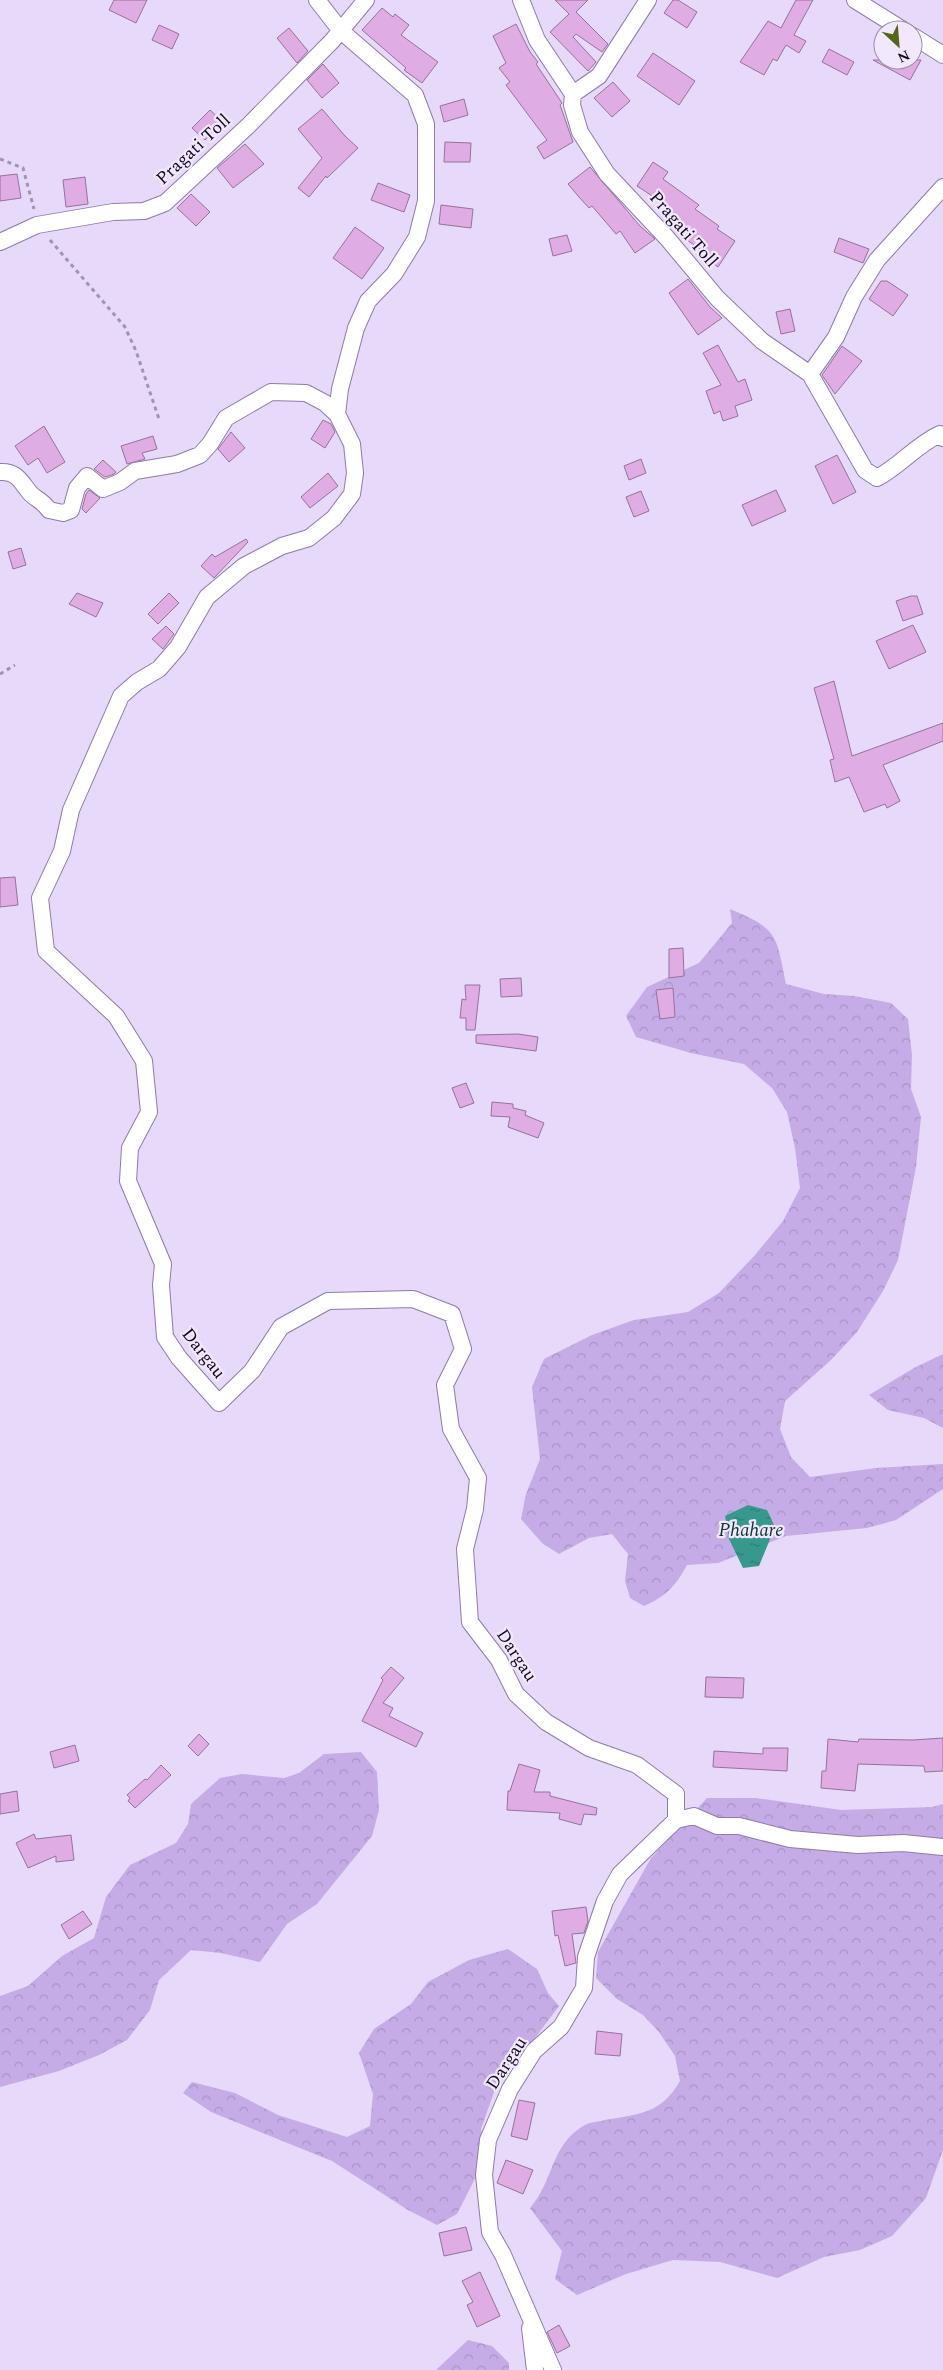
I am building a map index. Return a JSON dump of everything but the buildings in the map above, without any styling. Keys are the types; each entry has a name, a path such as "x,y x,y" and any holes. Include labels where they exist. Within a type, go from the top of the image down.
{"street":[{"path":"317,0 342,31 415,95 426,124 426,201 417,237 394,274 368,300 356,328 340,389 337,414"},
{"name":"Pragati Toll","path":"0,242 37,225 113,212 144,211 165,203 249,125 342,31 366,0"},
{"name":"Pragati Toll","path":"521,0 538,40 573,94 572,105 580,132 607,174 667,238 717,298 762,341 810,374 865,470 877,478 894,469 925,441 940,434 943,438"},
{"path":"573,94 599,76 648,0"},
{"path":"855,0 887,20"},
{"path":"923,42 943,55"},
{"path":"810,374 836,337 854,297 877,260 929,205 943,186"},
{"path":"0,472 13,474 23,481 31,494 42,500 49,510 63,513 71,510 77,488 87,476 103,489 120,482 134,471 190,460 200,455 210,444 226,418 271,392 306,393 325,402 337,414"},
{"name":"Dargau","path":"337,414 352,444 355,473 352,494 334,518 309,538 282,546 244,566 207,597 178,647 159,669 136,682 121,696 71,810 62,850 40,898 46,951 116,1016 144,1061 150,1112 130,1148 128,1181 163,1264 162,1285 165,1337 179,1358 219,1403 252,1371 281,1327 328,1301 413,1299 452,1314 463,1349 445,1386 451,1429 478,1478 475,1509 465,1549 470,1622 498,1660 516,1694 546,1722 589,1748 637,1765 676,1794 676,1820 620,1874 605,1901 586,1957 584,1988 562,2027 534,2051 510,2089 488,2140 484,2175 490,2232 553,2370"},
{"path":"676,1820 694,1816 717,1826 739,1826 790,1839 858,1845 903,1844 943,1847"},
{"path":"528,2313 535,2370"}],"path":[{"path":"0,159 23,168 37,225 125,327 136,351 159,419"},
{"path":"0,674 15,665"}],"green space":[{"path":"730,909 758,922 772,935 780,954 786,984 824,994 854,996 891,1003 908,1019 912,1055 911,1089 921,1117 916,1167 898,1260 883,1291 857,1332 831,1360 785,1401 780,1429 791,1457 810,1477 876,1468 943,1464 943,1489 896,1520 867,1528 786,1536 718,1563 687,1565 669,1590 644,1606 630,1598 625,1581 628,1554 612,1534 589,1538 559,1554 542,1543 521,1519 526,1494 540,1459 532,1387 544,1359 592,1335 634,1320 688,1312 719,1293 755,1255 783,1221 800,1188 795,1148 787,1112 772,1088 744,1064 691,1053 636,1037 626,1016 647,987 699,963 732,923"},
{"path":"943,1354 943,1428 924,1418 888,1410 869,1395 914,1368"},
{"path":"361,1752 377,1772 379,1810 372,1836 317,1904 287,1924 260,1962 221,1953 191,1950 159,1980 150,2010 127,2040 99,2055 59,2071 0,2087 0,1996 28,1986 62,1956 94,1938 106,1897 130,1865 176,1843 188,1824 191,1804 220,1778 242,1774 284,1778 299,1773 324,1754"},
{"path":"707,1798 756,1798 841,1810 932,1807 943,1804 943,2150 926,2198 892,2236 860,2250 824,2257 777,2278 720,2262 673,2260 626,2274 577,2295 555,2279 562,2251 530,2208 544,2187 564,2143 572,2134 588,2124 648,2111 665,2100 680,2081 675,2056 659,2032 643,2015 617,1999 596,1978 598,1952 651,1858"},
{"path":"508,1949 537,1969 548,1993 559,2006 517,2062 498,2081 481,2129 486,2157 457,2214 437,2225 408,2210 332,2161 211,2112 183,2093 192,2082 235,2093 278,2115 347,2137 370,2126 373,2094 359,2053 374,2029 411,2004 428,1982 469,1960"},
{"path":"468,2340 492,2346 509,2363 509,2370 436,2370"}],"water":[{"name":"Phahare","path":"748,1505 767,1510 775,1527 759,1566 743,1568 729,1539 725,1516"}]}
